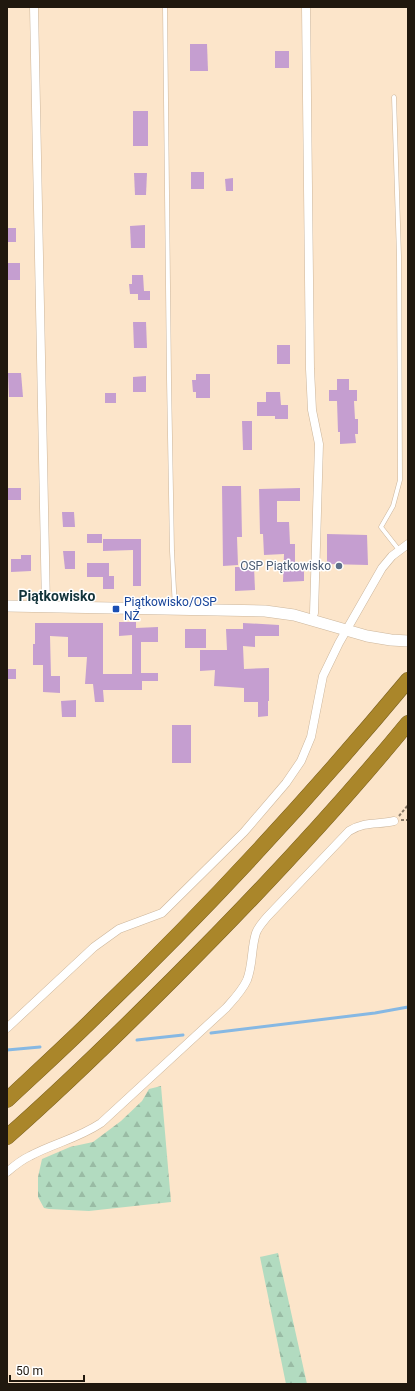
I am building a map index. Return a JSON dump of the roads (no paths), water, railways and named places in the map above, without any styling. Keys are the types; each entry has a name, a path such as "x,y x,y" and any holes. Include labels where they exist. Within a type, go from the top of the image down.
{"highway":[{"path":"7,1100 170,943 237,873 306,798 408,680"},
{"path":"7,1137 130,1022 265,885 408,724"}],"street":[{"path":"34,7 46,607"},
{"path":"306,7 310,370 312,410 319,444 314,613"},
{"path":"7,1028 94,947 119,929 162,913 244,832 286,783 301,761 311,737 323,676 346,631 382,568 392,556 408,544"},
{"path":"7,606 174,609 279,613 306,618 346,631 391,640 408,641"},
{"path":"7,1172 30,1156 87,1133 101,1123 231,1003 247,979 257,931 267,917 349,831 357,826 394,821"}],"lane":[{"path":"165,7 169,394 174,609"},
{"path":"394,97 399,256 400,480 393,506 381,526 399,550"}],"waterway":[{"path":"211,1033 375,1013 408,1007"},
{"path":"137,1040 183,1035"},
{"path":"7,1050 40,1047"}],"place":[{"name":"OSP Piątkowisko","path":"339,566"},
{"name":"Piątkowisko/OSP NŻ","path":"116,609"}],"district":[{"name":"Piątkowisko","path":"57,596"}]}
